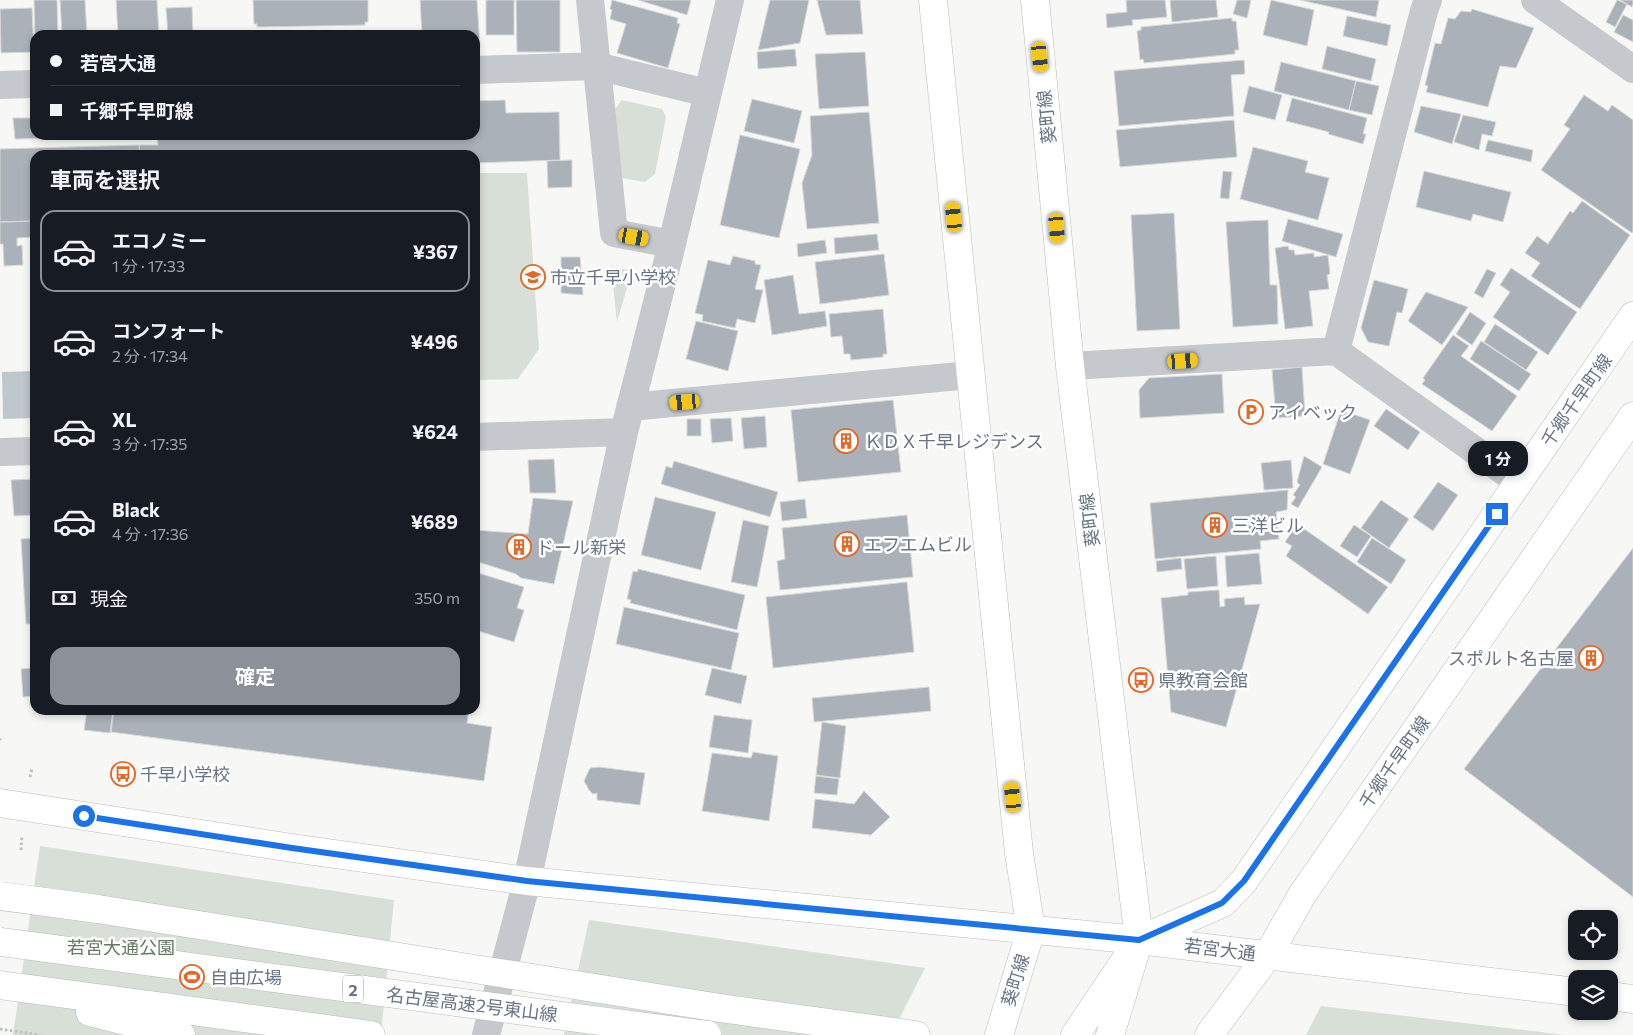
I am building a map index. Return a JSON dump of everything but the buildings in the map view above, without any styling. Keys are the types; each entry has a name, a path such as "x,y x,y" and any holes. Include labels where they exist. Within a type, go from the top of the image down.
{"main road":[{"name":"葵町線","path":"933,0 1019,852 1031,930 999,1035"},
{"name":"葵町線","path":"1035,0 1070,366 1139,940 1110,1035"},
{"name":"千郷千早町線","path":"1139,940 1222,903 1244,881 1633,316"},
{"name":"千郷千早町線","path":"1209,1035 1268,955 1302,895 1633,416"},
{"name":"若宮大通","path":"0,803 292,848 527,881 1139,940 1568,991"},
{"path":"0,896 98,909 891,1035"},
{"path":"1075,1035 1139,940"},
{"name":"名古屋高速2号東山線","path":"0,942 707,1035"},
{"path":"0,987 181,1035"},
{"path":"0,987 370,1035"},
{"path":"1618,997 1633,999"},
{"path":"720,1008 916,1035"}],"street":[{"path":"590,0 614,233 672,244"},
{"path":"486,1035 527,881 627,420 672,244 730,0"},
{"path":"1336,351 1428,0"},
{"path":"1535,0 1633,68"},
{"path":"480,70 597,66 707,93"},
{"path":"0,84 30,84"},
{"path":"1070,366 1336,351 1519,482"},
{"path":"480,436 627,420 970,375"},
{"path":"0,452 30,451"}],"path":[{"path":"0,1029 40,1035"}],"green space":[{"path":"622,100 662,109 666,117 655,174 645,182 622,178 615,109"},
{"path":"480,173 527,173 539,349 518,379 480,380"},
{"path":"611,266 632,271 617,322"},
{"name":"若宮大通公園","path":"40,846 394,900 381,1035 13,1035"},
{"path":"589,920 925,968 891,1035 564,1035"},
{"path":"1321,1006 1566,1035 1306,1035"}],"shaded area":[{"path":"30,371 30,418 3,419 2,372"}],"place":[{"name":"市立千早小学校","path":"533,277"},
{"name":"アイベック","path":"1251,412"},
{"name":"ＫＤＸ千早レジデンス","path":"846,441"},
{"name":"三洋ビル","path":"1215,525"},
{"name":"エフエムビル","path":"847,544"},
{"name":"ドール新栄","path":"519,547"},
{"name":"スポルト名古屋","path":"1591,658"},
{"name":"県教育会館","path":"1141,680"},
{"name":"千早小学校","path":"123,774"},
{"name":"自由広場","path":"192,977"}],"route":[{"path":"84,816 527,881 1139,940 1222,903 1244,881 1497,514"}]}
